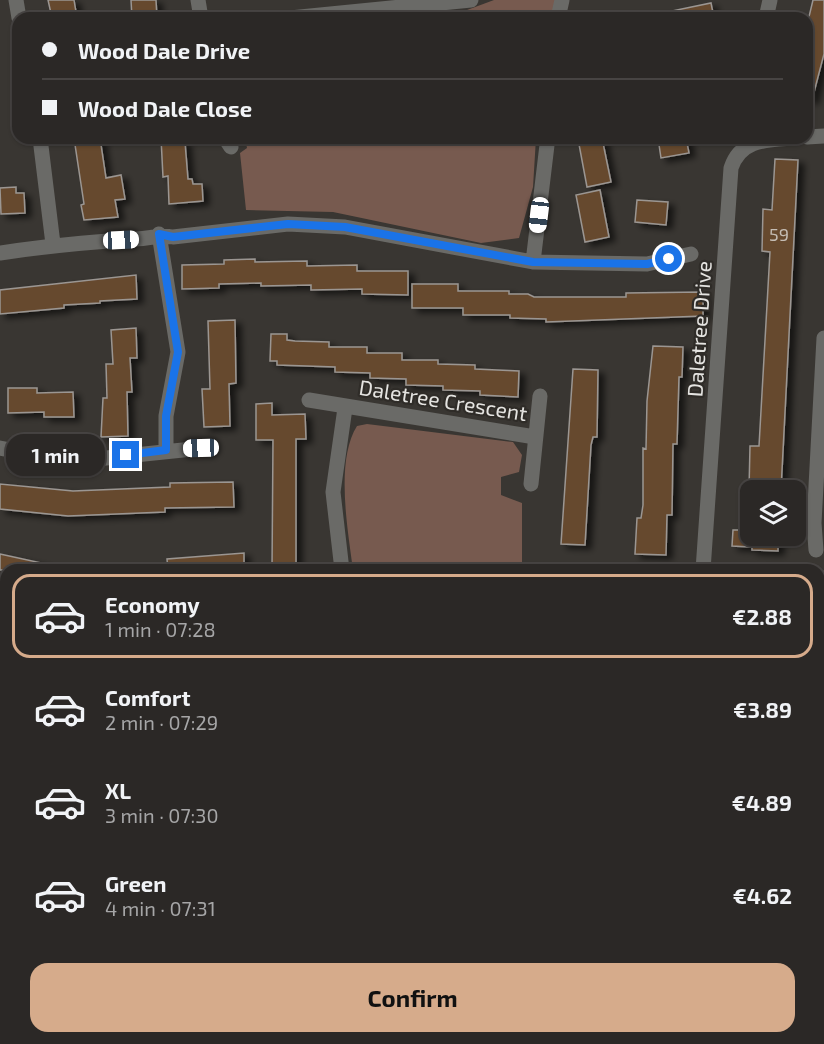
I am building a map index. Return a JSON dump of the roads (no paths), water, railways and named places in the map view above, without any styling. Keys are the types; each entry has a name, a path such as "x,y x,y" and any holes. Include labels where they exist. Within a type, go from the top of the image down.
{"street":[{"path":"340,12 415,3 471,0"},
{"path":"41,144 53,244"},
{"path":"533,262 546,144"},
{"name":"Daletree Drive","path":"703,564 731,168 737,154 748,144"},
{"path":"0,253 53,244 144,239 159,234 173,237 288,224 345,227 533,262 647,264 690,254"},
{"path":"159,234 178,352 166,416 166,450"},
{"path":"816,550 814,523 824,338"},
{"name":"Daletree Crescent","path":"531,484 540,396"},
{"name":"Daletree Crescent","path":"309,400 345,408 535,437"},
{"name":"Daletree Crescent","path":"341,564 333,492 345,408"},
{"path":"0,448 48,457 87,460 202,448"}]}
